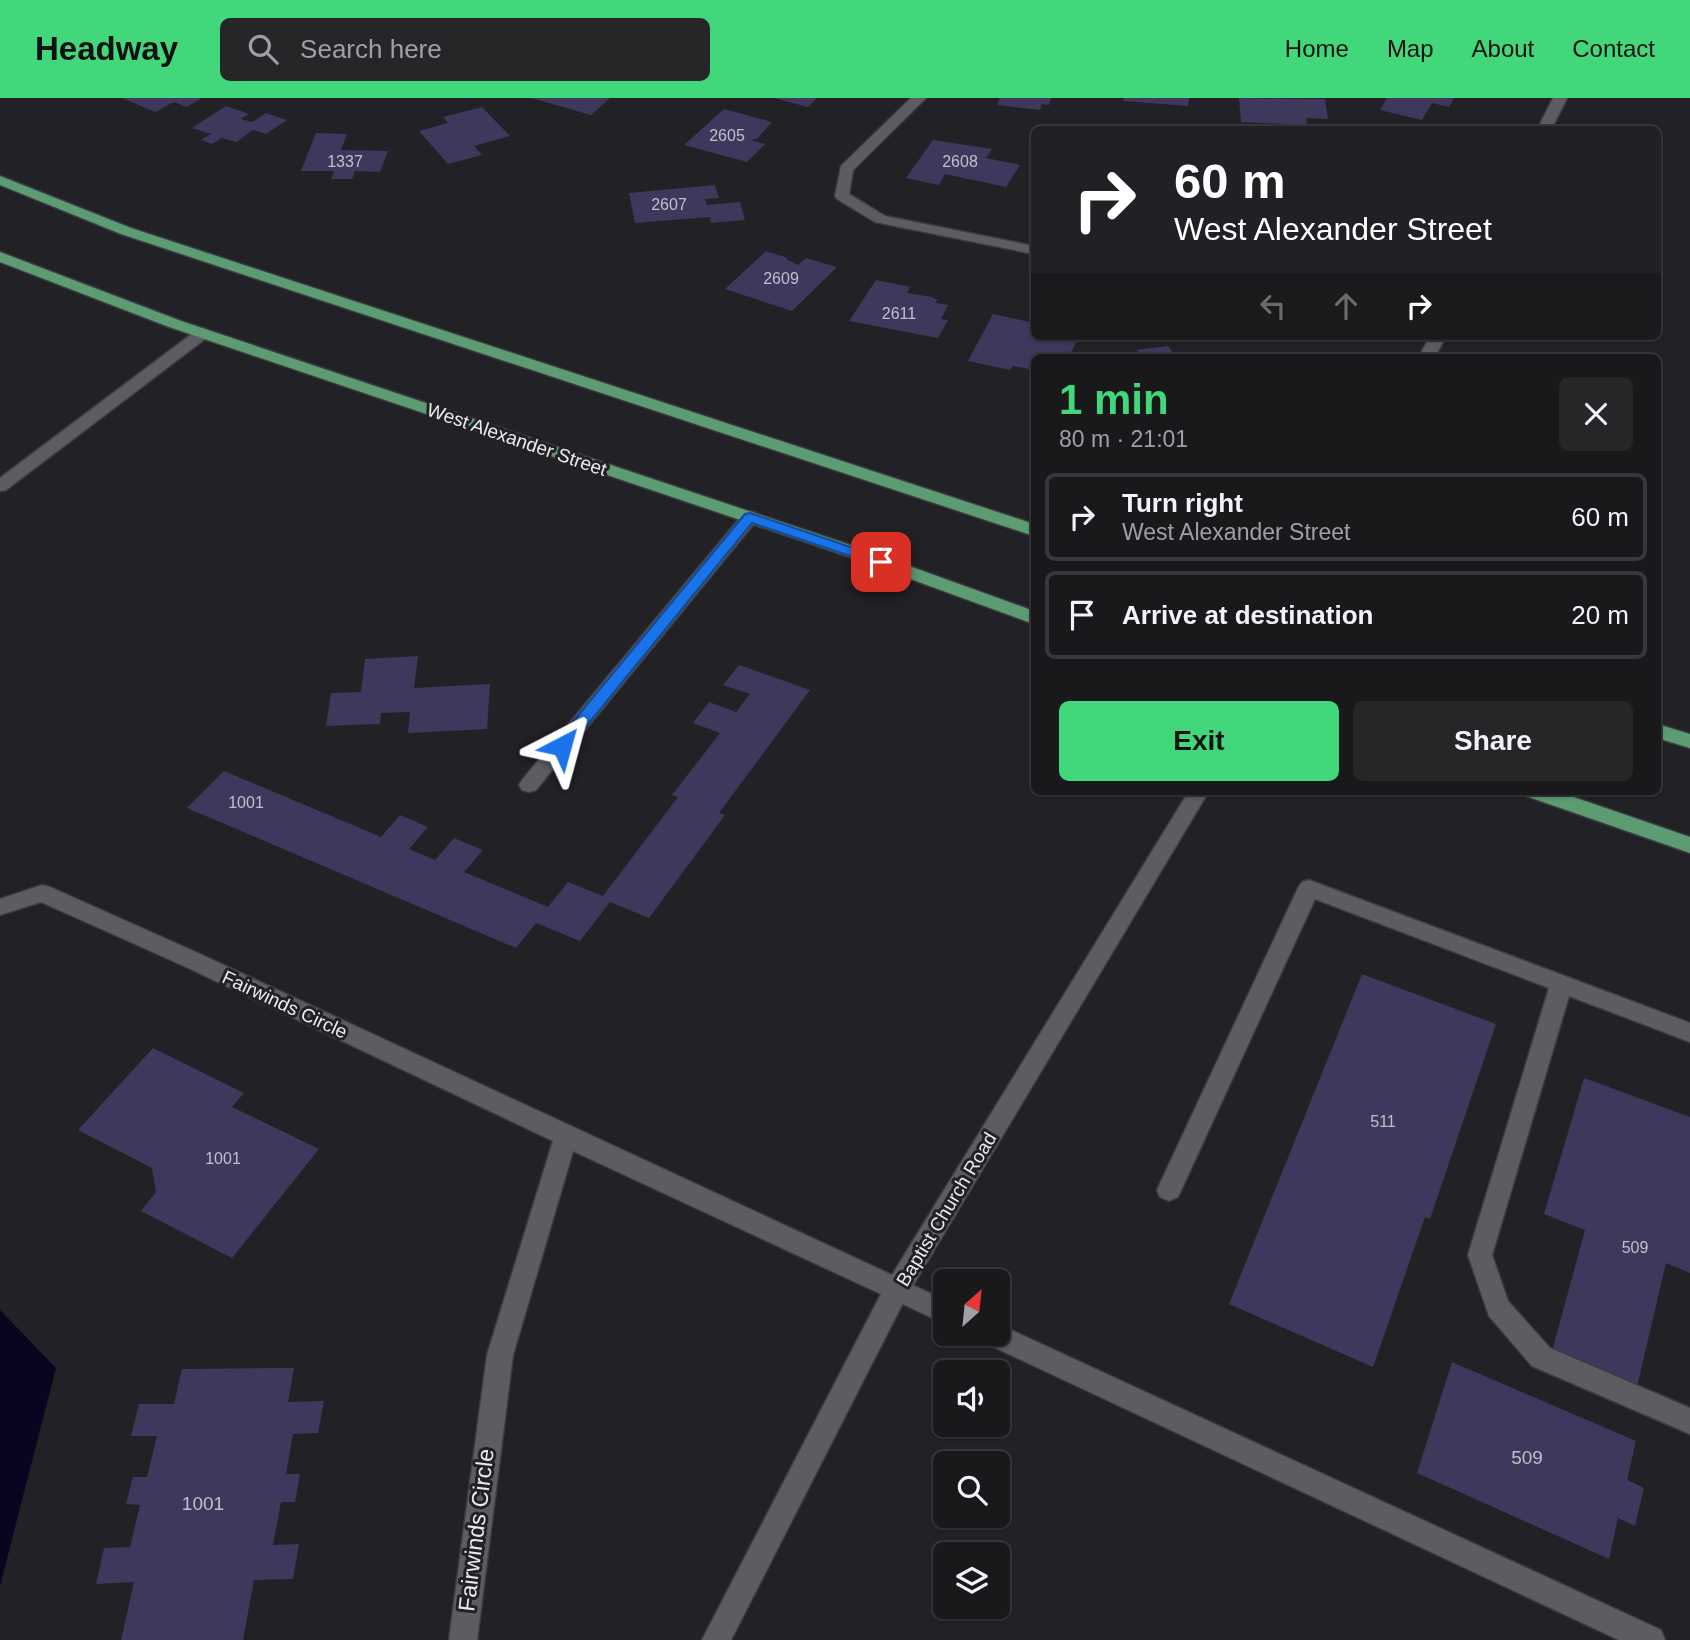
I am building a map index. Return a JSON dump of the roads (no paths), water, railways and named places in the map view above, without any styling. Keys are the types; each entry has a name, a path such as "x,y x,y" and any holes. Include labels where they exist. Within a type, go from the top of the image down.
{"main road":[{"path":"0,180 138,235 1031,529"},
{"name":"West Alexander Street","path":"0,257 76,288 203,333 750,517 1031,617"},
{"path":"1661,732 1690,741"},
{"path":"1545,795 1690,845"}],"street":[{"path":"919,98 846,169 842,196 880,219 1031,249"},
{"path":"1546,126 1560,98"},
{"path":"0,486 203,333"},
{"path":"529,785 750,517"},
{"name":"Baptist Church Road","path":"716,1640 897,1289 1197,795"},
{"path":"1169,1190 1309,888 1690,1033"},
{"name":"Fairwinds Circle","path":"0,907 42,893 192,960 933,1306"},
{"path":"1561,984 1480,1255 1498,1308 1541,1357 1690,1421"},
{"name":"Fairwinds Circle","path":"463,1640 500,1355 566,1136"},
{"path":"1010,1342 1651,1640"}]}
